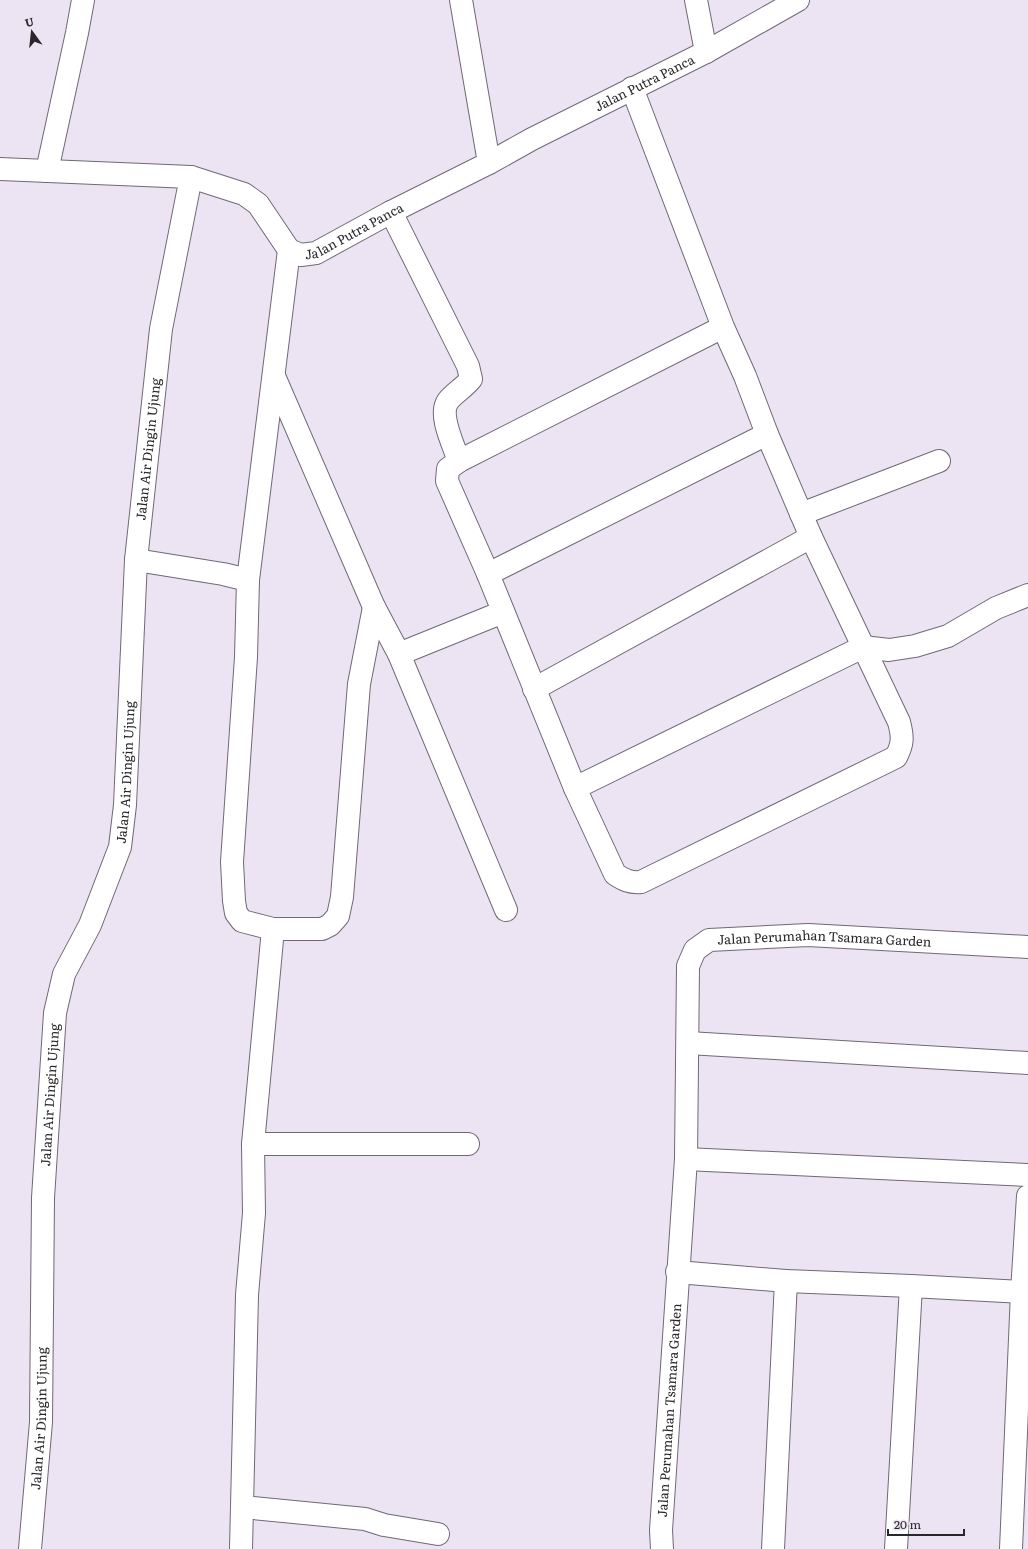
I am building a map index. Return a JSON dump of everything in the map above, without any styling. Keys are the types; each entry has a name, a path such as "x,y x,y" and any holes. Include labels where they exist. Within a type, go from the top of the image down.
{"street":[{"path":"47,171 77,33 82,0"},
{"path":"461,0 489,163"},
{"path":"696,0 706,52"},
{"name":"Jalan Putra Panca","path":"191,177 244,194 258,204 289,250 301,255 316,253 391,212 489,163 532,138 706,52 798,0"},
{"path":"632,88 723,327 745,376 767,434 811,537 899,722 903,737 896,757 648,879 635,883 624,881 615,874 575,788 488,574 447,481 448,470 459,461 723,327"},
{"path":"0,170 191,177"},
{"name":"Jalan Air Dingin Ujung","path":"30,1549 41,1422 43,1198 55,1013 64,974 90,925 120,847 125,806 136,560 161,328 191,177"},
{"path":"391,212 468,366 471,379 464,388 448,401 443,415 459,461"},
{"path":"289,250 248,580 246,657 232,862 236,914 242,921 273,929 322,929 330,925 338,916 342,897 359,684 374,607"},
{"path":"274,376 374,607 399,654 506,910"},
{"path":"488,574 767,434"},
{"path":"801,514 939,461"},
{"path":"534,689 811,537"},
{"path":"136,560 223,574 248,580"},
{"path":"575,788 863,647 889,650 914,646 948,636 996,608 1028,595"},
{"path":"399,654 503,612"},
{"path":"240,1549 243,1507 247,1295 254,1213 253,1144 273,929"},
{"name":"Jalan Perumahan Tsamara Garden","path":"662,1549 662,1522 677,1272 686,1159 688,966 695,950 709,940 808,934 1028,947"},
{"path":"688,1043 1028,1063"},
{"path":"253,1144 468,1144"},
{"path":"686,1159 1028,1175"},
{"path":"1011,1549 1022,1292 1028,1196"},
{"path":"677,1272 786,1281 1022,1292"},
{"path":"773,1549 786,1281"},
{"path":"896,1549 911,1286"},
{"path":"243,1507 365,1519 384,1525 438,1534"}]}
